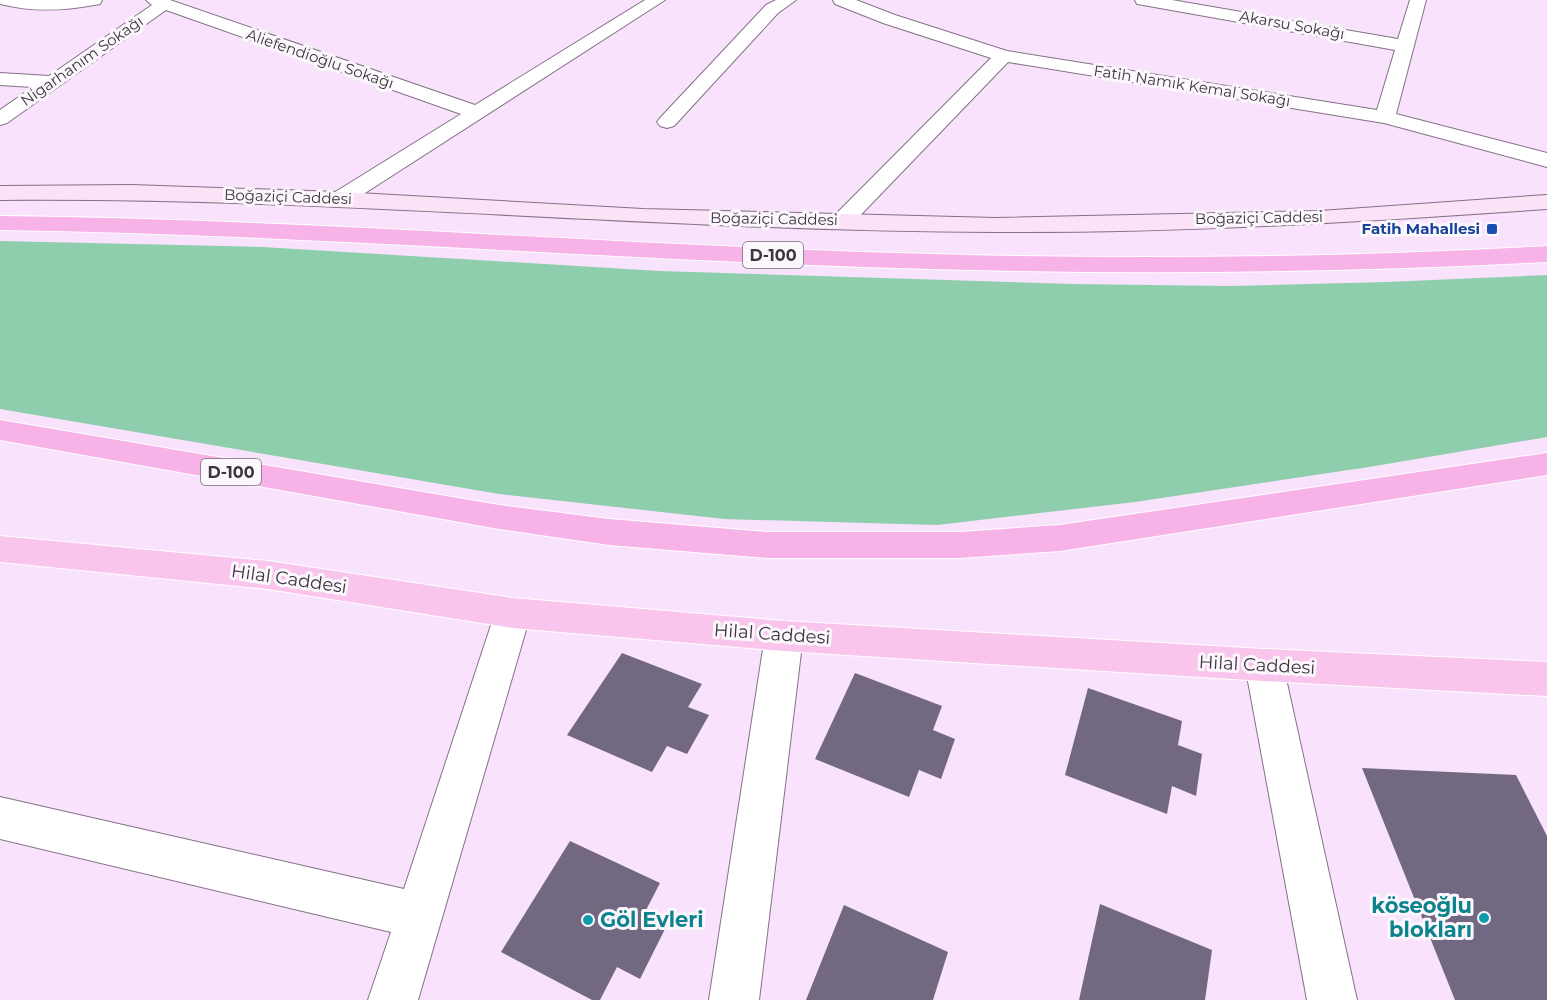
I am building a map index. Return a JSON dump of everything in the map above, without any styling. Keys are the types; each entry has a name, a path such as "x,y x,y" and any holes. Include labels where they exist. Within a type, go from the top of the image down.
{"highway":[{"name":"D-100","path":"0,223 204,227 486,242 1070,266 1220,267 1453,260 1547,254"},
{"path":"1453,260 1547,238"},
{"name":"D-100","path":"0,430 499,517 609,532 767,545 960,545 1060,538 1547,464"}],"main road":[{"name":"Boğaziçi Caddesi","path":"0,193 131,192 340,199 643,216 996,225 1320,218 1547,202"},
{"name":"Hilal Caddesi","path":"0,549 268,575 513,613 784,636 1264,666 1547,679"}],"street":[{"path":"5,0 61,7 94,0"},
{"path":"340,199 657,0"},
{"path":"667,122 772,9 788,0"},
{"name":"Fatih Namık Kemal Sokağı","path":"841,0 889,19 1004,56 1385,117 1547,160"},
{"name":"Akarsu Sokağı","path":"1143,0 1405,46"},
{"path":"1385,117 1419,0"},
{"name":"Aliefendioğlu Sokağı","path":"159,2 477,113"},
{"name":"Nigarhanım Sokağı","path":"0,119 159,2"},
{"path":"842,221 1004,56"},
{"path":"0,79 52,82"},
{"path":"393,1000 513,613"},
{"path":"734,1000 784,636"},
{"path":"1264,666 1332,1000"},
{"path":"0,818 419,916"}],"green space":[{"path":"0,241 262,247 660,271 1072,284 1230,286 1547,275 1547,437 1369,467 1135,502 937,525 724,519 499,494 0,409"}],"building":[{"path":"622,653 702,684 688,707 709,715 687,754 667,746 652,772 567,735"},
{"path":"855,673 942,706 933,730 955,739 941,779 919,770 909,797 815,759"},
{"path":"1088,688 1182,721 1178,745 1202,754 1196,796 1172,786 1167,814 1065,775"},
{"name":"köseoğlu blokları","path":"1362,768 1516,775 1547,836 1547,1000 1455,1000"},
{"name":"Göl Evleri","path":"570,841 660,883 644,914 667,925 640,979 617,967 600,1000 592,1000 501,952"},
{"path":"1100,904 1212,950 1205,1000 1079,1000"},
{"path":"844,905 948,952 933,1000 806,1000"}],"place":[{"name":"Fatih Mahallesi","path":"1492,229"},
{"name":"köseoğlu blokları","path":"1484,918"},
{"name":"Göl Evleri","path":"588,920"}]}
